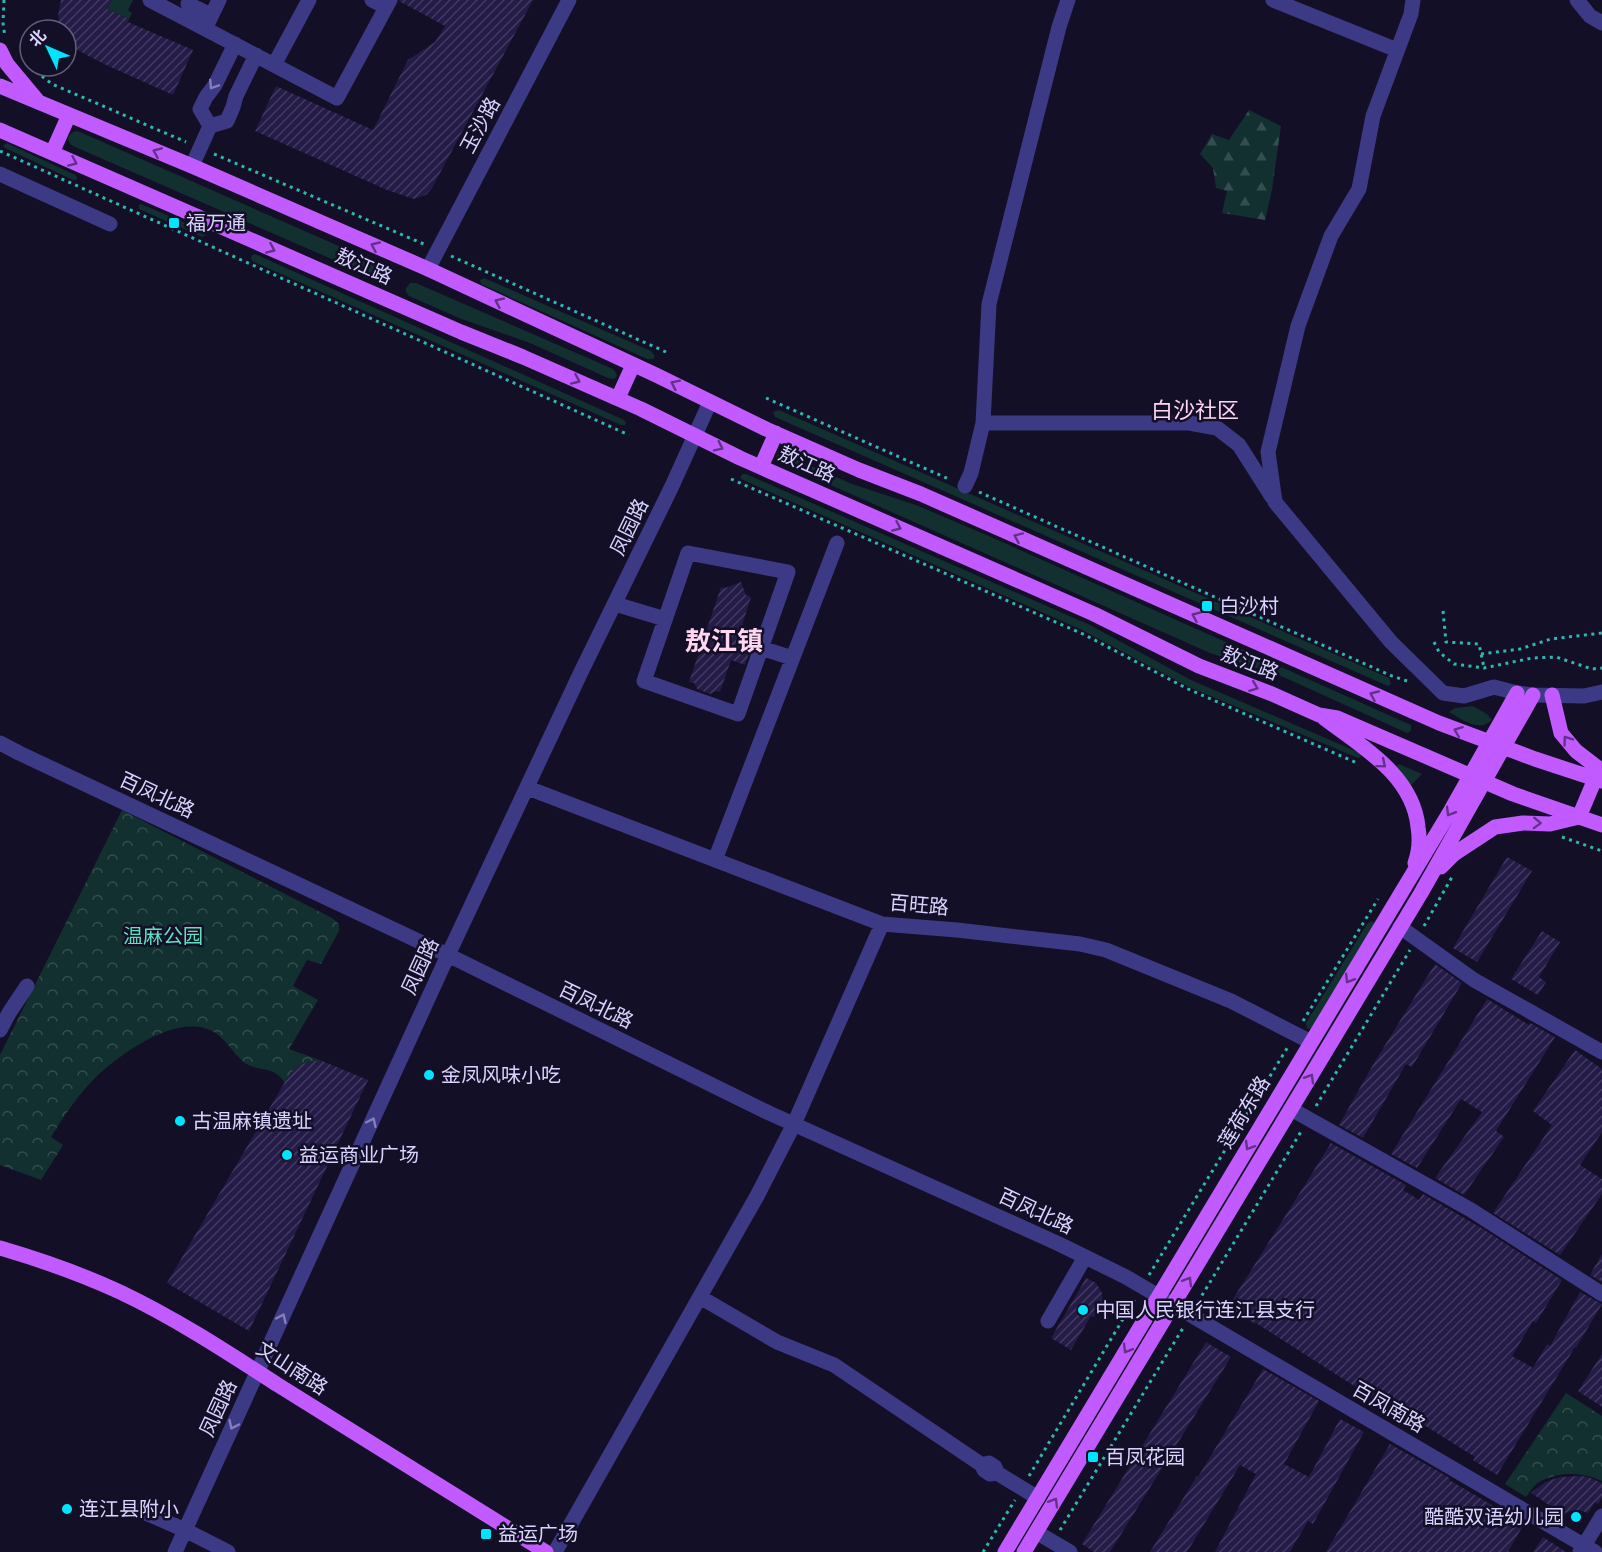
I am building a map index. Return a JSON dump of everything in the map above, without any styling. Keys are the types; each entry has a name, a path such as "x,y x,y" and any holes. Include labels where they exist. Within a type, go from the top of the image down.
{"main road":[{"path":"4,46 7,64 39,102"},
{"name":"敖江路","path":"0,86 192,166 428,269 776,434 943,503 1439,723 1496,745 1600,777"},
{"path":"52,153 69,115"},
{"name":"敖江路","path":"0,130 461,332 618,398 761,467 1094,614 1199,666 1319,715 1337,717 1513,794 1602,825"},
{"path":"0,138 19,138"},
{"path":"618,398 633,365"},
{"path":"761,467 776,434"},
{"name":"莲荷东路","path":"1024,1552 1421,893 1496,745 1517,693"},
{"name":"莲荷东路","path":"1496,745 1533,694"},
{"path":"1421,893 1438,870 1454,854 1495,827 1523,823 1550,824 1579,817 1600,777 1561,733 1551,695"},
{"path":"1319,715 1387,767 1405,787 1411,798 1418,818 1420,839 1416,860 1406,885"},
{"name":"莲荷东路","path":"1005,1552 1406,885 1478,778"},
{"name":"文山南路","path":"0,1248 66,1270 121,1293 235,1356 546,1552"}],"street":[{"path":"150,0 208,22"},
{"path":"208,22 219,0"},
{"path":"274,65 309,0"},
{"path":"188,3 235,44 337,98 388,4 372,0"},
{"name":"玉沙路","path":"428,269 569,0"},
{"path":"965,486 983,423 989,304 1059,27 1068,0"},
{"path":"1273,0 1397,50"},
{"path":"1275,502 1268,452 1298,326 1331,236 1359,189 1373,116 1411,14 1413,0"},
{"path":"1577,0 1590,16 1602,23"},
{"path":"210,126 200,109 206,96 215,85 235,44"},
{"path":"192,166 210,126 226,121 256,55"},
{"path":"0,174 110,224"},
{"name":"凤园路","path":"175,1552 448,955 710,402"},
{"path":"983,423 1189,423 1217,428 1239,445 1275,502 1391,642 1443,693 1464,696 1494,687 1517,693 1551,695 1584,696 1602,692"},
{"path":"715,861 837,543"},
{"path":"688,553 788,572 738,714 644,681 665,619 688,553"},
{"path":"615,604 665,619"},
{"path":"761,648 792,658"},
{"name":"百凤北路","path":"0,743 448,955 794,1124 1084,1257 1173,1305"},
{"name":"百旺路","path":"528,788 882,924 1080,944 1106,950 1231,1001 1311,1042"},
{"path":"555,1552 757,1196 794,1124 882,924"},
{"path":"1400,927 1474,980 1602,1052"},
{"path":"0,1030 27,986"},
{"path":"1292,1109 1472,1210 1602,1294"},
{"path":"1048,1321 1084,1257"},
{"path":"700,1297 777,1342 834,1365 982,1465 984,1470 990,1474 997,1473 1038,1498"},
{"name":"百凤南路","path":"1173,1305 1586,1550"},
{"path":"139,1509 228,1552"},
{"path":"1586,1550 1602,1516"},
{"path":"1036,1532 1070,1552"}],"path":[{"path":"4,0 4,46"},
{"path":"44,78 52,84 438,250 666,352"},
{"path":"0,151 628,435"},
{"path":"766,398 1381,671 1412,682"},
{"path":"731,479 1085,635 1188,689 1361,764"},
{"path":"1443,611 1446,642 1479,644 1484,668"},
{"path":"1481,654 1520,650 1551,639 1602,633"},
{"path":"1434,642 1439,652 1454,664 1484,668 1532,658 1556,657 1592,669 1602,669"},
{"path":"1560,836 1602,851"},
{"path":"1053,1542 1417,940 1457,868"},
{"path":"983,1552 1382,893"}],"green space":[{"path":"112,0 133,0 128,10 132,13 129,19 107,9"},
{"path":"1249,110 1281,126 1272,190 1265,220 1222,213 1227,191 1216,188 1213,168 1200,154 1212,134 1229,140"},
{"path":"76,131 375,262 377,270 373,275 368,275 73,146 68,138"},
{"path":"7,143 75,175 76,180 5,148 3,146"},
{"path":"141,204 204,231 206,235 202,237 139,209"},
{"path":"255,254 622,419 626,422 625,425 252,261 252,255"},
{"path":"484,278 651,351 655,356 653,359 647,359 481,284 480,280"},
{"path":"410,283 416,283 613,369 617,376 614,379 608,378 530,343 459,318 409,296 406,288"},
{"path":"779,410 1389,678 1391,684 1388,686 775,417 773,412"},
{"path":"780,453 852,484 916,505 991,537 1411,725 1411,730 1408,733 1405,732 1281,676 1210,653 781,463 776,456"},
{"path":"742,474 1090,625 1191,680 1360,753 1361,757 1358,758 1189,687 1082,630 743,480 740,478"},
{"path":"1473,706 1487,714 1492,720 1487,724 1476,725 1449,712 1455,708"},
{"path":"1399,764 1422,774 1410,786 1396,767"},
{"name":"温麻公园","path":"122,810 332,918 339,924 339,931 321,964 307,960 293,986 318,1000 289,1049 322,1061 300,1066 285,1083 276,1073 245,1063 212,1031 198,1027 182,1027 149,1039 106,1068 83,1091 51,1137 63,1145 41,1180 0,1165 0,1055"},
{"path":"1371,921 1375,923 1312,1028 1307,1029 1306,1023"},
{"path":"1566,1393 1602,1416 1602,1481 1579,1474 1563,1474 1537,1483 1526,1497 1505,1484"}],"building":[{"path":"61,0 112,0 107,9 129,19 128,22 193,50 173,95 78,50 78,18 58,18"},
{"path":"400,0 533,0 432,188 426,195 414,199 387,190 255,131 276,86 373,130 408,60 435,42 445,26"},
{"path":"741,582 746,595 751,597 741,629 756,634 745,665 731,660 720,692 710,694 697,689 694,683 689,682 721,587 725,588"},
{"path":"1507,857 1532,871 1477,962 1453,948"},
{"path":"1542,931 1560,942 1539,977 1546,982 1538,995 1511,979"},
{"path":"1435,964 1462,983 1412,1067 1406,1064 1363,1138 1339,1125"},
{"path":"1487,999 1529,1025 1530,1023 1555,1037 1496,1131 1504,1137 1464,1195 1435,1178 1482,1112 1461,1099 1417,1168 1391,1154"},
{"path":"1575,1050 1602,1069 1602,1132 1580,1165 1602,1179 1602,1194 1560,1255 1493,1213 1552,1125 1533,1111"},
{"name":"益运商业广场","path":"311,1061 322,1061 368,1080 249,1331 167,1283 289,1075 294,1069"},
{"path":"1331,1143 1406,1185 1403,1190 1419,1200 1423,1194 1483,1229 1562,1280 1536,1323 1533,1321 1512,1356 1533,1368 1547,1344 1550,1346 1580,1292 1602,1304 1497,1475 1473,1460 1475,1457 1416,1420 1378,1397 1376,1400 1228,1307"},
{"path":"1602,1254 1602,1282 1590,1275"},
{"name":"中国人民银行连江县支行","path":"1086,1278 1096,1283 1102,1293 1103,1303 1094,1317 1091,1316 1071,1350 1051,1338"},
{"path":"1206,1342 1231,1357 1110,1552 1094,1552 1082,1544"},
{"path":"1602,1354 1602,1407 1578,1391"},
{"path":"1263,1369 1319,1401 1284,1464 1309,1477 1340,1419 1364,1432 1313,1524 1308,1521 1290,1552 1215,1552 1256,1474 1240,1465 1187,1552 1150,1552 1198,1477"},
{"path":"1390,1444 1504,1512 1525,1522 1508,1552 1326,1552"},
{"name":"酷酷双语幼儿园","path":"1580,1476 1602,1483 1602,1498 1598,1504 1595,1502 1588,1513 1579,1510 1570,1511 1556,1518 1551,1515 1555,1509 1531,1493 1551,1480"},
{"path":"1543,1537 1566,1552 1533,1552"}],"place":[{"name":"福万通","path":"174,223"},
{"name":"白沙村","path":"1207,606"},
{"name":"金凤风味小吃","path":"429,1075"},
{"name":"古温麻镇遗址","path":"180,1121"},
{"name":"益运商业广场","path":"287,1155"},
{"name":"中国人民银行连江县支行","path":"1083,1310"},
{"name":"百凤花园","path":"1093,1457"},
{"name":"连江县附小","path":"67,1509"},
{"name":"酷酷双语幼儿园","path":"1576,1517"},
{"name":"益运广场","path":"486,1534"}],"district":[{"name":"白沙社区","path":"1195,410"},
{"name":"敖江镇","path":"724,641"}]}
